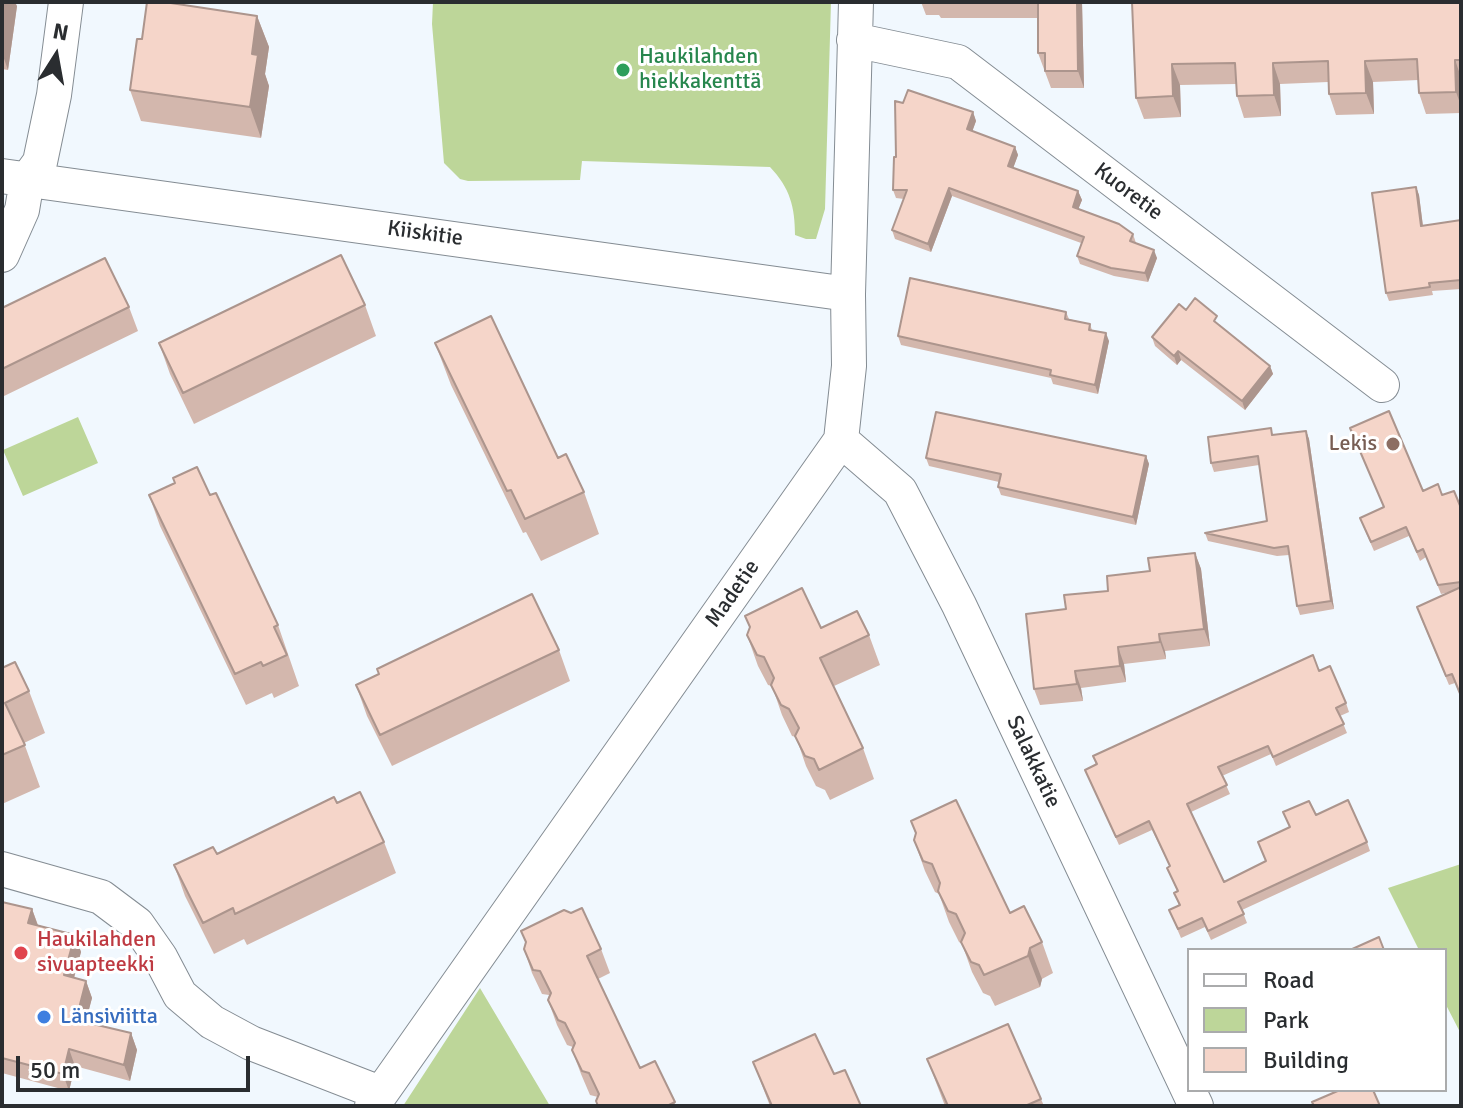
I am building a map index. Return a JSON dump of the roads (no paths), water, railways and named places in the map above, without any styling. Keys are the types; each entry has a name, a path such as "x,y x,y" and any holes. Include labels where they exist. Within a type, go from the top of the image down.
{"street":[{"path":"2,255 22,210 15,178 40,162 54,95 66,2"},
{"name":"Madetie","path":"376,1100 841,440 849,366 856,2"},
{"name":"Kuoretie","path":"854,40 958,62 1382,385"},
{"name":"Kiiskitie","path":"15,178 848,294"},
{"name":"Salakkatie","path":"841,440 900,491 965,618 1187,1087"},
{"path":"2,869 101,897 137,924 160,957 180,995 212,1022 376,1100"}],"place":[{"name":"Haukilahden hiekkakenttä","path":"623,70"},
{"name":"Lekis","path":"1393,444"},
{"name":"Haukilahden sivuapteekki","path":"21,953"},
{"name":"Länsiviitta","path":"44,1017"}]}
